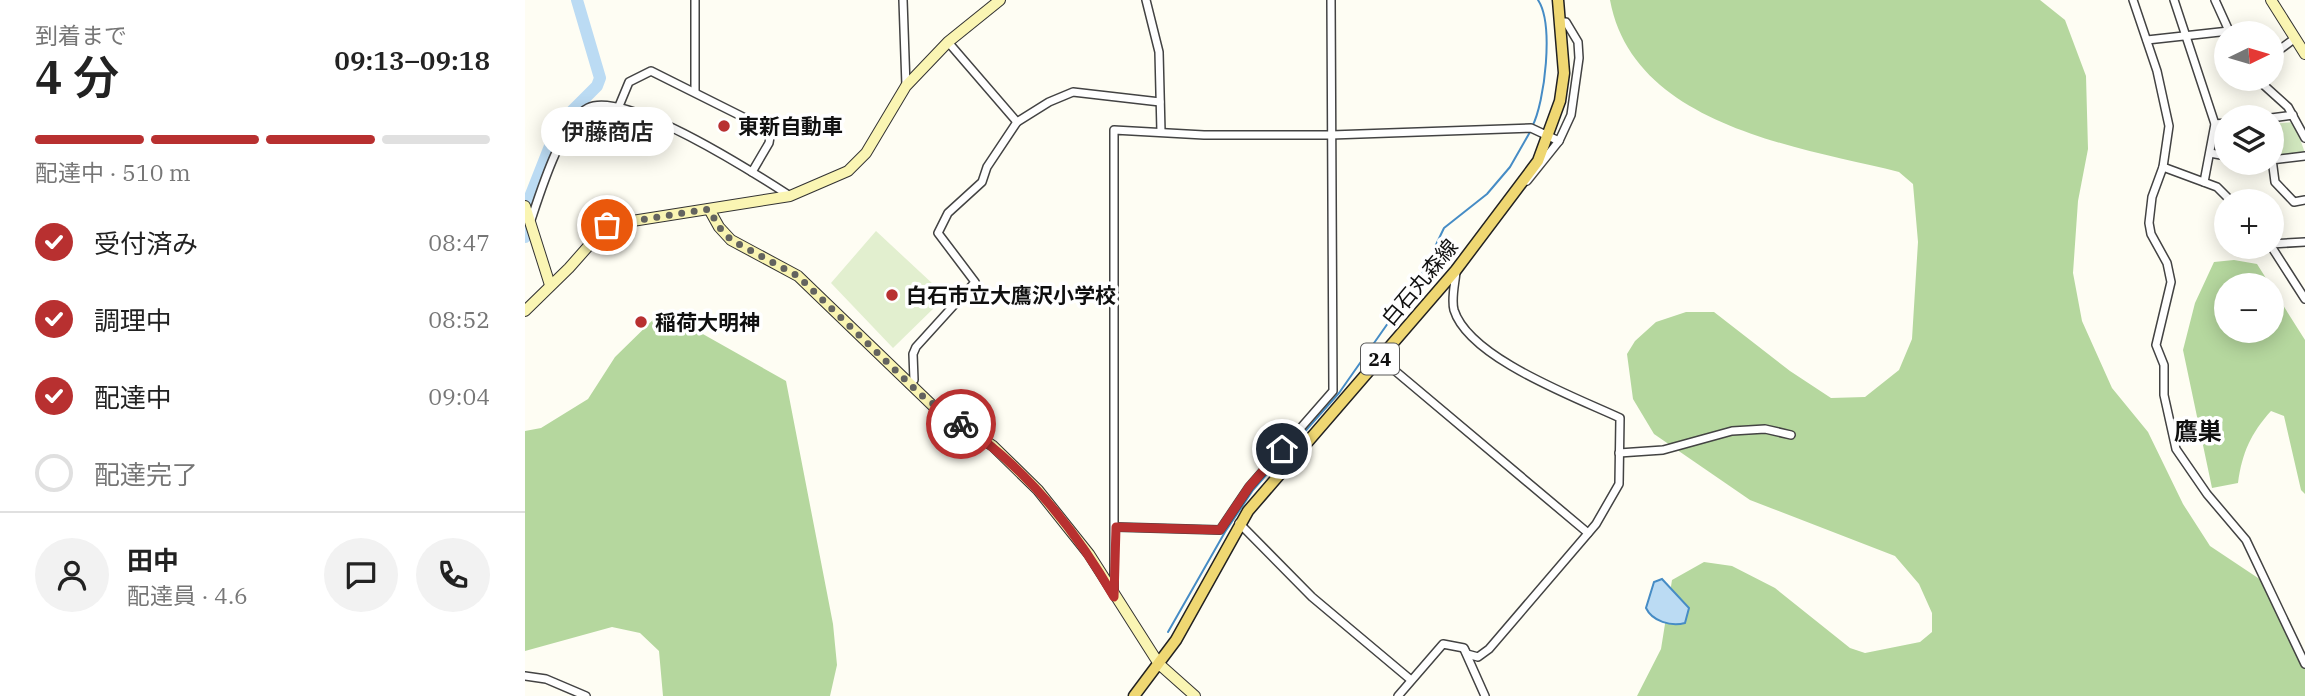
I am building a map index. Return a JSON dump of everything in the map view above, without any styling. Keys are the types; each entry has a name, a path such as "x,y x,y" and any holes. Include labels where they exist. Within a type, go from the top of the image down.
{"main road":[{"name":"白石丸森線","path":"1134,696 1176,640 1239,523 1456,270 1554,139 1564,74 1562,22 1558,0"}],"street":[{"path":"695,0 695,91"},
{"path":"903,0 906,86"},
{"path":"525,311 607,225 790,196 848,171 866,153 906,86 948,42 1000,0"},
{"path":"1146,0 1159,52 1161,132"},
{"path":"1116,527 1220,530 1249,487 1333,391 1331,0"},
{"path":"2133,0 2147,40 2169,126 2163,167 2152,197 2149,223 2151,234 2167,263 2171,282 2156,345 2164,365 2164,395 2176,449 2207,494 2246,540 2305,664"},
{"path":"2174,0 2214,121"},
{"path":"2215,0 2225,21"},
{"path":"2271,0 2305,54"},
{"path":"2147,40 2214,34"},
{"path":"2284,47 2294,40"},
{"path":"948,42 1017,122"},
{"path":"619,106 629,82 651,71 695,91 771,131 769,143 753,172"},
{"path":"2269,91 2293,115 2305,138"},
{"path":"909,384 913,380 913,354 916,347 975,282 939,233 948,214 982,182 987,167 1017,122 1049,102 1073,92 1160,102"},
{"path":"531,220 575,119 587,108 619,106 669,126 753,172 790,196"},
{"path":"2284,116 2293,115"},
{"path":"1114,597 1114,131 1204,135 1331,135 1534,129 1554,139"},
{"path":"2204,181 2214,130"},
{"path":"2210,153 2214,154"},
{"path":"2284,159 2305,156"},
{"path":"2163,167 2219,189"},
{"path":"2274,175 2275,182 2294,201 2305,200"},
{"path":"525,206 550,285"},
{"path":"709,209 719,227 731,240 798,276 909,384 933,405 993,446 1038,490 1089,554 1159,664 1195,696"},
{"path":"2284,244 2305,242"},
{"path":"2280,259 2305,299"},
{"path":"1456,270 1453,308 1471,338 1490,354 1620,418 1619,484 1588,533 1489,649 1478,657 1467,654 1464,648"},
{"path":"1381,359 1588,533"},
{"path":"1619,453 1663,450 1733,431 1765,429 1791,435"},
{"path":"1239,523 1312,597 1411,680"},
{"path":"1398,696 1443,644 1464,648"},
{"path":"1464,648 1485,696"},
{"path":"525,676 546,679 586,696"}],"green space":[{"path":"1610,0 2040,0 2065,20 2086,76 2088,149 2078,201 2073,273 2082,321 2112,388 2148,432 2183,504 2210,546 2270,586 2290,621 2305,659 2305,696 1637,696 1661,649 1672,580 1704,562 1732,566 1775,588 1850,648 1865,653 1920,642 1932,632 1932,613 1919,584 1895,556 1750,500 1654,434 1633,399 1627,354 1635,341 1656,322 1686,312 1714,312 1790,371 1831,398 1865,397 1899,370 1912,339 1918,242 1913,184 1899,172 1769,140 1725,124 1685,103 1651,76 1625,42"},
{"path":"2294,122 2305,153 2284,155 2284,123"},
{"path":"876,231 934,285 927,293 938,304 893,348 831,283"},
{"path":"2234,260 2257,264 2263,273 2214,273 2214,343 2284,343 2284,307 2305,340 2305,494 2301,490 2284,416 2271,411 2249,444 2238,483 2212,488 2183,350 2195,303 2214,262"},
{"path":"662,311 786,381 833,624 837,665 830,696 663,696 659,651 640,633 612,627 525,651 525,431 541,428 588,399 615,357"}],"water":[{"path":"1662,579 1689,608 1685,623 1663,622 1646,608 1654,582"}],"waterway":[{"path":"525,237 526,207 552,141 568,115 597,86 600,78 577,0"},
{"path":"1532,127 1541,100 1547,44 1543,11 1538,0"},
{"path":"1168,632 1225,532 1253,490 1339,393 1421,276 1444,228 1487,194 1510,167 1530,132"}],"way so far":[{"path":"607,225 709,209 719,227 731,240 798,276 921,395 961,424"}],"place":[{"name":"東新自動車","path":"724,126"},
{"name":"伊藤商店","path":"607,225"},
{"name":"白石市立大鷹沢小学校","path":"892,295"},
{"name":"稲荷大明神","path":"641,322"}],"district":[{"name":"鷹巣","path":"2198,431"}],"route":[{"path":"961,424 993,446 1038,490 1089,554 1114,597 1116,527 1220,530 1249,487 1282,449"}]}
